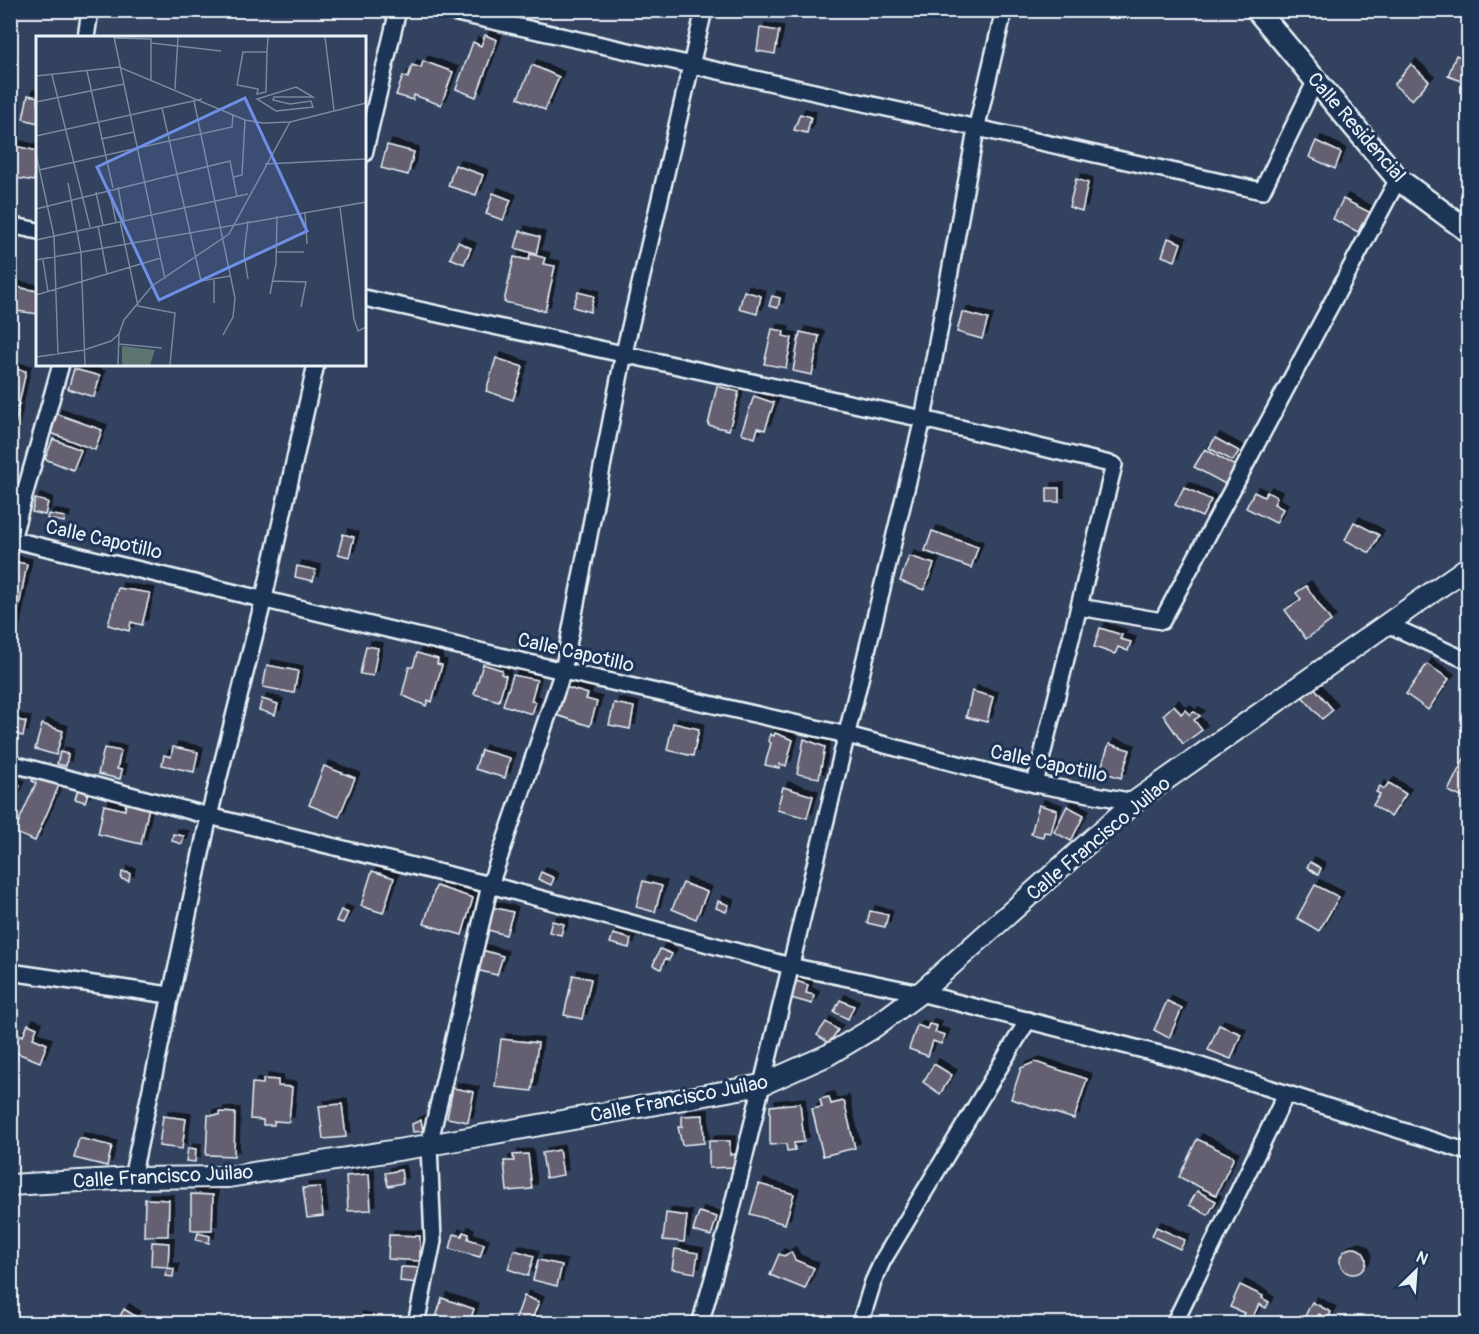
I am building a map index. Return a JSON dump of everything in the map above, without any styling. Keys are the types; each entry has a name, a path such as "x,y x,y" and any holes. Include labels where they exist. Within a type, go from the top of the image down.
{"main road":[{"name":"Calle Residencial","path":"1257,10 1398,179 1468,231"}],"street":[{"path":"86,36 90,10"},
{"path":"366,146 398,10"},
{"path":"443,10 976,130 1262,191 1316,80"},
{"path":"416,1323 433,1241 429,1145 490,885 563,671 624,353 704,10"},
{"path":"700,1323 726,1233 923,419 976,130 1004,10"},
{"path":"1079,607 1162,621 1398,179"},
{"path":"10,225 36,231"},
{"path":"366,298 923,419 1114,465 1035,784"},
{"path":"11,539 60,366"},
{"path":"132,1178 209,816 264,598 316,366"},
{"name":"Calle Capotillo","path":"11,539 563,671 847,735 1035,784 1134,802"},
{"name":"Calle Francisco Juilao","path":"10,1185 132,1178 228,1177 429,1145 761,1085 828,1055 870,1030 920,993 1134,802 1468,567"},
{"path":"1387,624 1468,660"},
{"path":"10,764 490,885 790,966 920,993 1179,1059 1468,1152"},
{"path":"10,972 170,995"},
{"path":"860,1323 873,1282 883,1260 1028,1020"},
{"path":"1174,1323 1286,1094"}],"building":[{"path":"760,28 779,31 775,54 757,51"},
{"path":"485,35 497,40 476,97 456,89 473,42 481,46"},
{"path":"1456,55 1468,60 1468,84 1448,76"},
{"path":"423,61 453,72 441,105 414,95 413,100 396,95 403,76 408,78 412,65 421,68"},
{"path":"1411,64 1429,81 1412,100 1394,85"},
{"path":"532,65 559,77 545,110 518,98"},
{"path":"28,95 36,97 36,122 23,119"},
{"path":"800,114 811,117 807,133 794,130"},
{"path":"1316,141 1341,153 1335,169 1309,157"},
{"path":"10,145 36,151 34,181 10,177"},
{"path":"387,145 414,152 408,175 381,168"},
{"path":"455,165 483,175 476,195 448,186"},
{"path":"1076,179 1088,183 1082,211 1069,207"},
{"path":"493,193 511,200 503,220 486,214"},
{"path":"1343,199 1373,214 1368,224 1363,222 1358,232 1333,219"},
{"path":"520,231 540,237 536,254 515,248"},
{"path":"1168,238 1181,243 1175,261 1162,256"},
{"path":"458,242 471,248 464,264 450,258"},
{"path":"530,254 545,258 543,264 555,266 545,311 504,302 514,257 529,260"},
{"path":"10,286 36,291 36,314 10,310"},
{"path":"744,291 761,296 757,314 739,309"},
{"path":"578,292 594,296 590,312 573,307"},
{"path":"772,296 780,298 778,308 769,306"},
{"path":"962,312 988,319 982,339 957,332"},
{"path":"772,329 784,331 783,336 792,338 786,368 764,364"},
{"path":"800,332 819,336 812,375 793,371"},
{"path":"496,358 523,367 513,400 486,391"},
{"path":"10,368 26,371 18,408 10,406"},
{"path":"74,369 100,376 94,397 68,389"},
{"path":"717,386 739,392 729,430 708,425"},
{"path":"754,396 774,403 765,430 758,428 755,438 741,433"},
{"path":"10,409 18,411 11,442 10,442"},
{"path":"57,414 102,430 95,450 51,433"},
{"path":"1215,438 1239,451 1233,461 1209,448"},
{"path":"53,439 81,450 73,470 45,459"},
{"path":"1205,449 1235,466 1225,484 1194,467"},
{"path":"1184,487 1211,500 1202,517 1175,505"},
{"path":"1047,488 1059,488 1059,502 1047,502"},
{"path":"1254,492 1264,497 1267,492 1277,497 1274,504 1283,509 1276,523 1246,508"},
{"path":"35,499 48,502 45,515 32,512"},
{"path":"48,514 65,517 64,522 47,519"},
{"path":"1354,522 1379,535 1370,553 1345,540"},
{"path":"932,531 978,547 971,568 925,551"},
{"path":"343,534 354,537 349,557 338,554"},
{"path":"909,556 934,564 924,590 900,581"},
{"path":"12,561 27,564 13,639 10,639"},
{"path":"297,566 316,570 313,581 295,577"},
{"path":"1306,586 1331,621 1306,639 1285,610 1301,599 1296,593"},
{"path":"118,588 150,593 142,625 131,622 129,631 108,625"},
{"path":"1100,628 1122,635 1120,639 1131,642 1128,651 1118,647 1115,654 1094,647"},
{"path":"366,646 378,648 373,676 360,674"},
{"path":"417,653 438,659 437,664 442,665 432,702 428,700 426,706 402,695 409,667 413,667"},
{"path":"483,664 502,670 501,674 506,676 499,701 474,694"},
{"path":"1427,664 1449,679 1428,710 1406,694"},
{"path":"267,665 298,671 294,693 263,687"},
{"path":"513,675 537,680 531,701 536,702 532,714 503,705"},
{"path":"1313,686 1333,710 1322,719 1301,695"},
{"path":"565,687 588,694 586,699 597,702 590,726 556,715"},
{"path":"972,691 993,697 987,722 966,717"},
{"path":"262,699 278,704 275,715 259,710"},
{"path":"614,703 634,707 630,729 609,725"},
{"path":"1174,705 1181,714 1185,710 1190,715 1194,712 1200,716 1194,720 1202,730 1183,744 1163,715"},
{"path":"14,719 26,722 23,736 10,733"},
{"path":"673,723 699,729 693,756 667,750"},
{"path":"42,724 63,731 56,755 35,749"},
{"path":"775,733 793,740 786,766 780,764 779,768 765,765 771,743 768,741 770,734 774,736"},
{"path":"804,739 825,747 819,778 797,774"},
{"path":"1109,744 1130,750 1121,778 1100,771"},
{"path":"173,747 198,752 194,772 162,765 164,755 171,757"},
{"path":"104,748 121,751 117,769 122,770 120,779 98,774"},
{"path":"481,750 510,758 505,778 475,769"},
{"path":"1468,751 1468,800 1448,791"},
{"path":"60,752 68,754 66,766 57,764"},
{"path":"324,766 355,778 339,817 309,805"},
{"path":"35,776 60,783 35,841 14,832 36,783 32,781"},
{"path":"10,782 20,786 12,803 10,803"},
{"path":"1389,783 1406,794 1391,817 1373,805 1380,794 1376,792 1380,786 1384,789"},
{"path":"783,787 813,796 807,818 777,810"},
{"path":"78,789 88,793 85,802 75,799"},
{"path":"126,802 149,807 141,844 98,834 104,805 125,810"},
{"path":"1039,805 1057,810 1051,833 1044,832 1043,837 1031,834"},
{"path":"1067,806 1084,815 1071,841 1054,832"},
{"path":"173,834 184,836 182,844 172,841"},
{"path":"1310,862 1321,868 1318,875 1307,867"},
{"path":"372,871 394,878 383,913 361,906"},
{"path":"122,872 130,873 129,881 121,879"},
{"path":"541,872 554,878 551,885 538,879"},
{"path":"643,881 662,886 655,912 636,907"},
{"path":"683,883 707,892 696,919 672,909"},
{"path":"1315,885 1339,897 1319,931 1297,918"},
{"path":"436,886 473,898 462,935 424,924"},
{"path":"718,901 729,905 726,912 716,908"},
{"path":"492,907 513,912 506,935 485,929"},
{"path":"341,910 348,913 343,923 336,921"},
{"path":"870,911 888,915 885,927 867,923"},
{"path":"552,921 564,924 561,935 549,932"},
{"path":"613,934 631,939 629,948 610,943"},
{"path":"660,949 672,954 669,960 665,959 661,969 653,965"},
{"path":"482,950 503,956 497,975 476,970"},
{"path":"573,975 591,979 582,1019 564,1015"},
{"path":"796,981 808,985 806,993 814,995 812,1004 791,998"},
{"path":"840,1000 854,1006 848,1019 834,1012"},
{"path":"1167,1001 1182,1008 1169,1038 1154,1030"},
{"path":"826,1022 838,1030 829,1043 817,1035"},
{"path":"28,1024 37,1028 33,1038 47,1044 40,1062 12,1051 19,1034 23,1036"},
{"path":"929,1024 937,1026 935,1032 945,1035 941,1044 933,1041 928,1056 909,1049 917,1025 927,1029"},
{"path":"1219,1025 1241,1034 1231,1059 1208,1050"},
{"path":"501,1039 538,1043 532,1091 495,1087"},
{"path":"1035,1062 1087,1079 1074,1119 1011,1099 1021,1068"},
{"path":"934,1064 952,1075 940,1094 923,1082"},
{"path":"263,1079 278,1080 278,1086 292,1087 289,1122 274,1121 274,1125 263,1125 263,1120 250,1119 252,1083 263,1084"},
{"path":"453,1088 474,1092 468,1122 447,1118"},
{"path":"829,1097 831,1104 844,1101 855,1148 823,1156 812,1109 822,1107 820,1099"},
{"path":"800,1103 804,1142 794,1143 795,1150 787,1151 786,1144 770,1145 770,1106"},
{"path":"342,1104 346,1137 323,1139 319,1106"},
{"path":"219,1112 235,1113 234,1156 206,1155 208,1115 219,1115"},
{"path":"703,1115 704,1143 682,1145 678,1127 682,1127 682,1116"},
{"path":"163,1116 186,1119 182,1149 159,1146"},
{"path":"421,1120 423,1131 413,1132 412,1124"},
{"path":"79,1138 112,1146 107,1166 74,1158"},
{"path":"1197,1139 1234,1157 1216,1195 1179,1177"},
{"path":"709,1141 730,1141 730,1155 736,1154 737,1167 709,1168"},
{"path":"188,1148 196,1149 195,1162 186,1161"},
{"path":"559,1150 563,1175 546,1178 542,1153"},
{"path":"528,1154 532,1189 507,1191 504,1161 514,1161 513,1155"},
{"path":"401,1170 403,1183 388,1186 385,1173"},
{"path":"369,1174 371,1210 348,1211 346,1176"},
{"path":"759,1184 794,1194 785,1224 750,1214"},
{"path":"320,1187 323,1216 307,1218 303,1188"},
{"path":"1197,1191 1216,1201 1208,1215 1189,1205"},
{"path":"191,1194 213,1195 212,1230 191,1230"},
{"path":"145,1199 169,1200 168,1236 144,1236"},
{"path":"699,1212 717,1217 711,1236 693,1231"},
{"path":"666,1213 687,1216 684,1242 663,1240"},
{"path":"1156,1227 1185,1240 1180,1249 1152,1236"},
{"path":"463,1232 469,1234 468,1239 484,1244 480,1257 450,1249 454,1234 462,1236"},
{"path":"198,1233 210,1236 209,1243 196,1240"},
{"path":"389,1235 420,1236 420,1261 388,1259"},
{"path":"152,1242 169,1243 168,1267 151,1266"},
{"path":"1353,1248 1362,1252 1366,1261 1362,1270 1353,1274 1344,1270 1340,1261 1344,1252"},
{"path":"675,1249 698,1253 695,1273 672,1269"},
{"path":"514,1250 534,1256 528,1276 508,1269"},
{"path":"791,1252 795,1260 814,1268 805,1289 770,1275 779,1254 784,1256"},
{"path":"538,1260 562,1265 557,1286 533,1280"},
{"path":"401,1267 420,1268 419,1283 400,1281"},
{"path":"167,1268 174,1269 173,1277 165,1276"},
{"path":"1240,1285 1263,1296 1262,1298 1269,1302 1266,1308 1259,1304 1251,1321 1242,1317 1244,1313 1230,1307"},
{"path":"524,1296 539,1302 530,1324 515,1321"},
{"path":"442,1298 474,1309 469,1324 434,1324"},
{"path":"1312,1302 1331,1312 1328,1319 1319,1314 1314,1324 1301,1324"},
{"path":"124,1309 135,1316 131,1324 117,1321"},
{"path":"358,1317 383,1324 356,1324"}]}
